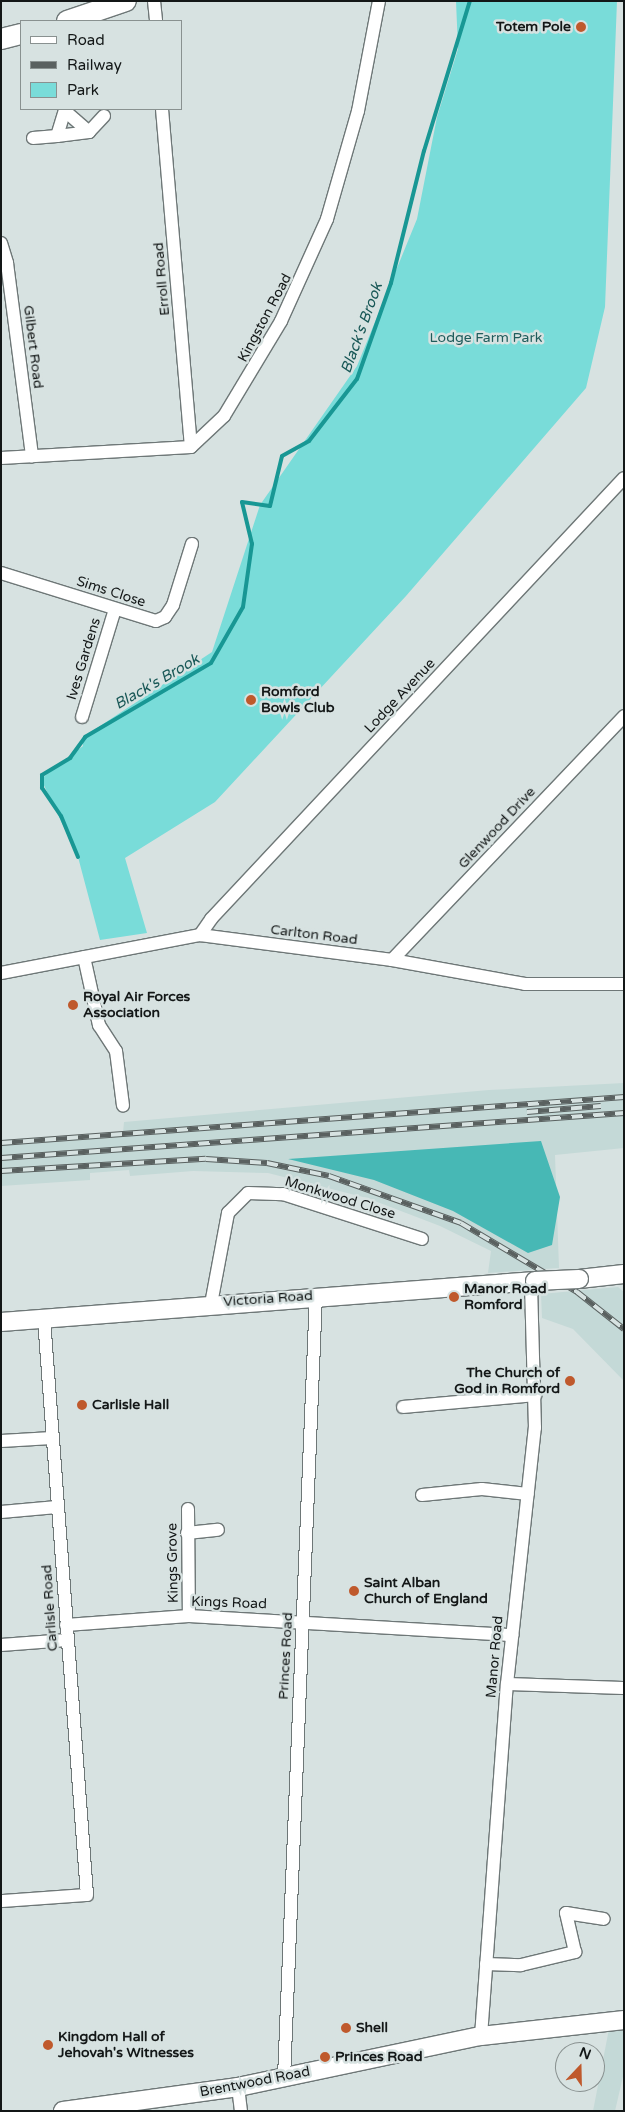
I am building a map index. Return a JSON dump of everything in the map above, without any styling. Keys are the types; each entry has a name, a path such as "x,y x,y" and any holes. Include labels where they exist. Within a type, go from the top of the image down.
{"main road":[{"path":"70,20 126,1"},
{"path":"1,39 20,34"}],"street":[{"path":"154,1 156,20"},
{"name":"Kingston Road","path":"191,447 224,416 253,372 307,271 342,173 379,1"},
{"path":"57,136 65,110 88,132"},
{"name":"Erroll Road","path":"162,110 191,447"},
{"path":"33,138 88,132 104,116"},
{"name":"Gilbert Road","path":"1,243 7,263 32,456"},
{"path":"1,458 191,447"},
{"name":"Lodge Avenue","path":"200,935 211,919 624,478"},
{"name":"Sims Close","path":"1,573 156,621 165,616 173,606 192,544"},
{"name":"Ives Gardens","path":"82,717 115,609"},
{"name":"Glenwood Drive","path":"392,960 624,716"},
{"name":"Carlton Road","path":"1,972 200,935 392,960 525,984 624,984"},
{"path":"84,956 99,1025 116,1051 123,1106"},
{"name":"Monkwood Close","path":"211,1304 228,1213 248,1193 283,1194 422,1239"},
{"name":"Victoria Road","path":"1,1322 211,1304 579,1279 624,1274"},
{"name":"Manor Road","path":"481,2036 507,1684 528,1494 535,1395 533,1281"},
{"name":"Princes Road","path":"284,2078 316,1296"},
{"name":"Carlisle Road","path":"1,1901 87,1895 44,1319"},
{"path":"403,1407 535,1395"},
{"path":"1,1441 52,1438"},
{"path":"422,1495 482,1489 528,1494"},
{"path":"1,1512 57,1507"},
{"name":"Kings Grove","path":"188,1509 190,1616"},
{"path":"188,1532 218,1530"},
{"name":"Kings Road","path":"66,1625 190,1616 303,1621 512,1635"},
{"path":"1,1645 67,1640"},
{"path":"507,1684 624,1688"},
{"path":"486,1964 520,1965 575,1952 566,1913 604,1919"},
{"name":"Brentwood Road","path":"63,2111 123,2107 238,2087 481,2036 624,2020"},
{"path":"238,2087 240,2111"}],"shaded area":[{"path":"624,1083 624,1148 555,1155 559,1268 488,1273 491,1251 440,1226 367,1198 268,1173 193,1171 130,1176 129,1170 90,1173 90,1180 1,1186 1,1140 123,1132 124,1122 489,1090"},
{"path":"541,1141 560,1197 552,1245 528,1253 453,1211 374,1180 288,1159"},
{"path":"618,1287 624,1292 624,1381 573,1329 542,1318 541,1294"},
{"path":"609,2029 624,2029 624,2072 615,2111 593,2111 597,2092 605,2092 605,2050"}],"green space":[{"name":"Lodge Farm Park","path":"456,1 617,1 605,307 586,388 406,596 215,802 125,858 147,933 100,940 78,857 41,779 83,746 82,738 212,652 260,505 357,366 417,219 437,117 458,49"}],"waterway":[{"name":"Black's Brook","path":"78,857 61,816 42,788 42,775 70,758 85,737 211,663 243,607 252,544 242,502 270,506 282,456 309,441 357,379 391,283 424,151 470,1"}],"railway":[{"path":"1,1143 624,1097"},
{"path":"527,1112 601,1106"},
{"path":"1,1158 624,1113"},
{"path":"1,1171 206,1159 267,1163 329,1176 461,1223 577,1292 624,1329"}],"place":[{"name":"Totem Pole","path":"581,27"},
{"name":"Romford Bowls Club","path":"251,700"},
{"name":"Royal Air Forces Association","path":"73,1005"},
{"name":"Manor Road Romford","path":"454,1297"},
{"name":"The Church of God in Romford","path":"570,1381"},
{"name":"Carlisle Hall","path":"82,1405"},
{"name":"Saint Alban Church of England","path":"354,1591"},
{"name":"Shell","path":"346,2028"},
{"name":"Kingdom Hall of Jehovah's Witnesses","path":"48,2045"},
{"name":"Princes Road","path":"325,2057"}]}
